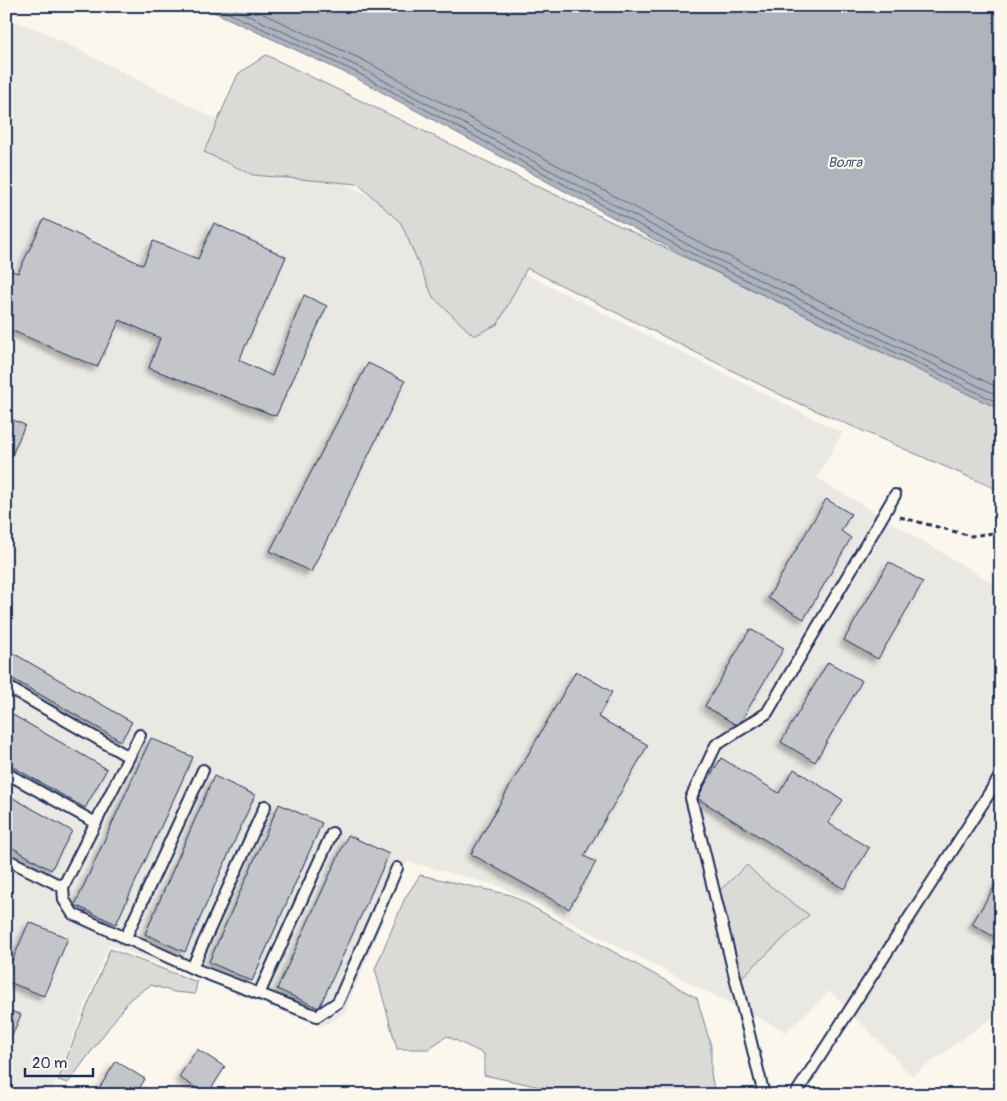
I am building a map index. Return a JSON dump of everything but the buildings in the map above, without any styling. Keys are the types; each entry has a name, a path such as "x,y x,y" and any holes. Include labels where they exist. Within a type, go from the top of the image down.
{"lane":[{"path":"764,1095 691,798 716,745 767,713 895,495"},
{"path":"6,686 129,757"},
{"path":"140,735 63,887 64,900 73,914 124,939 192,968 318,1016 338,1002 397,868"},
{"path":"124,939 203,770"},
{"path":"6,773 96,823"},
{"path":"795,1095 1001,775"},
{"path":"192,968 265,806"},
{"path":"259,994 332,833"},
{"path":"6,859 63,887"}],"path":[{"path":"885,513 971,536 1001,532"}],"shaded area":[{"path":"6,19 39,30 842,433 817,478 1001,588 1001,1011 912,1076 830,991 786,1032 502,887 407,861 345,1012 332,1021 320,1026 109,944 50,1095 6,1095"},
{"path":"266,55 1001,410 1001,491 787,398 527,268 498,324 474,336 433,297 401,223 358,184 253,175 204,152 238,74"},
{"path":"747,865 761,879 809,915 742,977 716,894"},
{"path":"420,875 511,895 697,998 711,1046 711,1073 715,1095 578,1095 484,1075 484,1054 447,1036 428,1049 397,1049 375,969 405,898"},
{"path":"110,949 197,982 195,994 174,992 151,985 130,999 68,1083 58,1080"}],"water":[{"name":"Волга","path":"201,6 1001,6 1001,410 690,259 354,77"}]}
